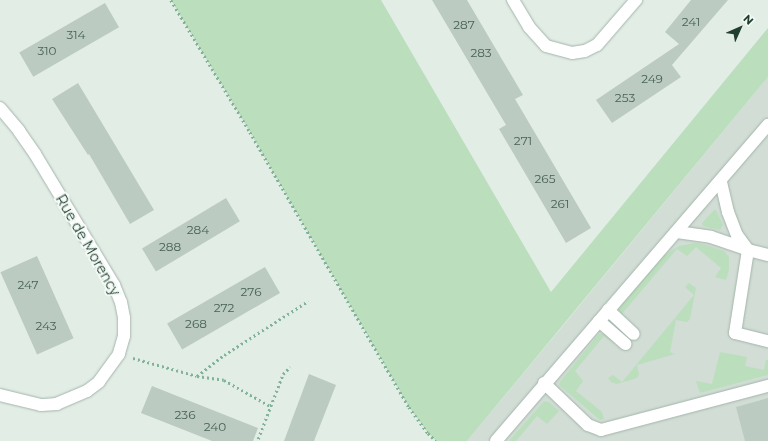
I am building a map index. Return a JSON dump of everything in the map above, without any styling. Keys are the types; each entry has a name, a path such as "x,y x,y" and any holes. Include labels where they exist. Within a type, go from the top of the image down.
{"street":[{"path":"513,0 529,27 546,46 572,53 585,51 597,45 636,0"},
{"name":"Rue de Morency","path":"0,108 35,154 114,286 121,302 124,318 124,336 119,354 110,369 99,382 88,391 62,402 41,405 0,395"},
{"path":"496,441 768,125"},
{"path":"720,182 728,212 737,235 748,250 735,333 768,342"},
{"path":"677,232 711,238 768,255"},
{"path":"608,310 634,334"},
{"path":"599,321 626,344"},
{"path":"544,384 588,425 601,430 768,386"}],"path":[{"path":"171,0 250,132 409,407 424,429 436,441"},
{"path":"197,376 224,355 308,301"},
{"path":"119,354 197,376 224,380 270,406"},
{"path":"258,439 283,374 290,367"}],"shaded area":[{"path":"768,77 768,441 467,441 567,321"}],"green space":[{"path":"171,0 381,0 551,292 768,28 768,77 467,441 436,441 428,433 409,407 250,132"},
{"path":"714,210 716,210 723,225 720,230 703,226 702,223"},
{"path":"695,243 724,251 729,257 729,270 726,280 715,277 721,268 696,247 687,256 677,249 621,315 618,312 620,307 663,256 679,246"},
{"path":"689,283 696,288 690,319 687,322 676,320 670,352 675,354 637,365 639,375 637,378 617,384 611,382 608,378 613,375 622,382 694,295 685,287"},
{"path":"605,333 615,344 604,336 575,371 583,381 576,391 602,412 604,419 600,420 560,386 559,383 598,335"},
{"path":"720,352 747,357 745,366 764,370 766,360 768,360 768,375 700,393 696,381 712,384"},
{"path":"544,401 549,402 559,411 547,424 537,416 516,441 509,441"}],"building":[{"path":"432,0 467,0 523,95 515,99 591,228 566,243 499,129 506,125"},
{"path":"691,0 728,0 672,65 681,77 612,123 596,100 679,44 665,32"},
{"path":"105,3 119,27 33,77 19,53"},
{"path":"78,83 154,210 130,224 89,154 88,155 52,99"},
{"path":"226,198 240,221 156,272 142,248"},
{"path":"37,256 74,338 37,354 0,272"},
{"path":"265,267 280,293 182,349 167,324"},
{"path":"309,374 336,385 314,441 284,441"},
{"path":"152,386 258,428 253,441 212,441 141,413"},
{"path":"768,398 768,441 745,441 736,407"}]}
